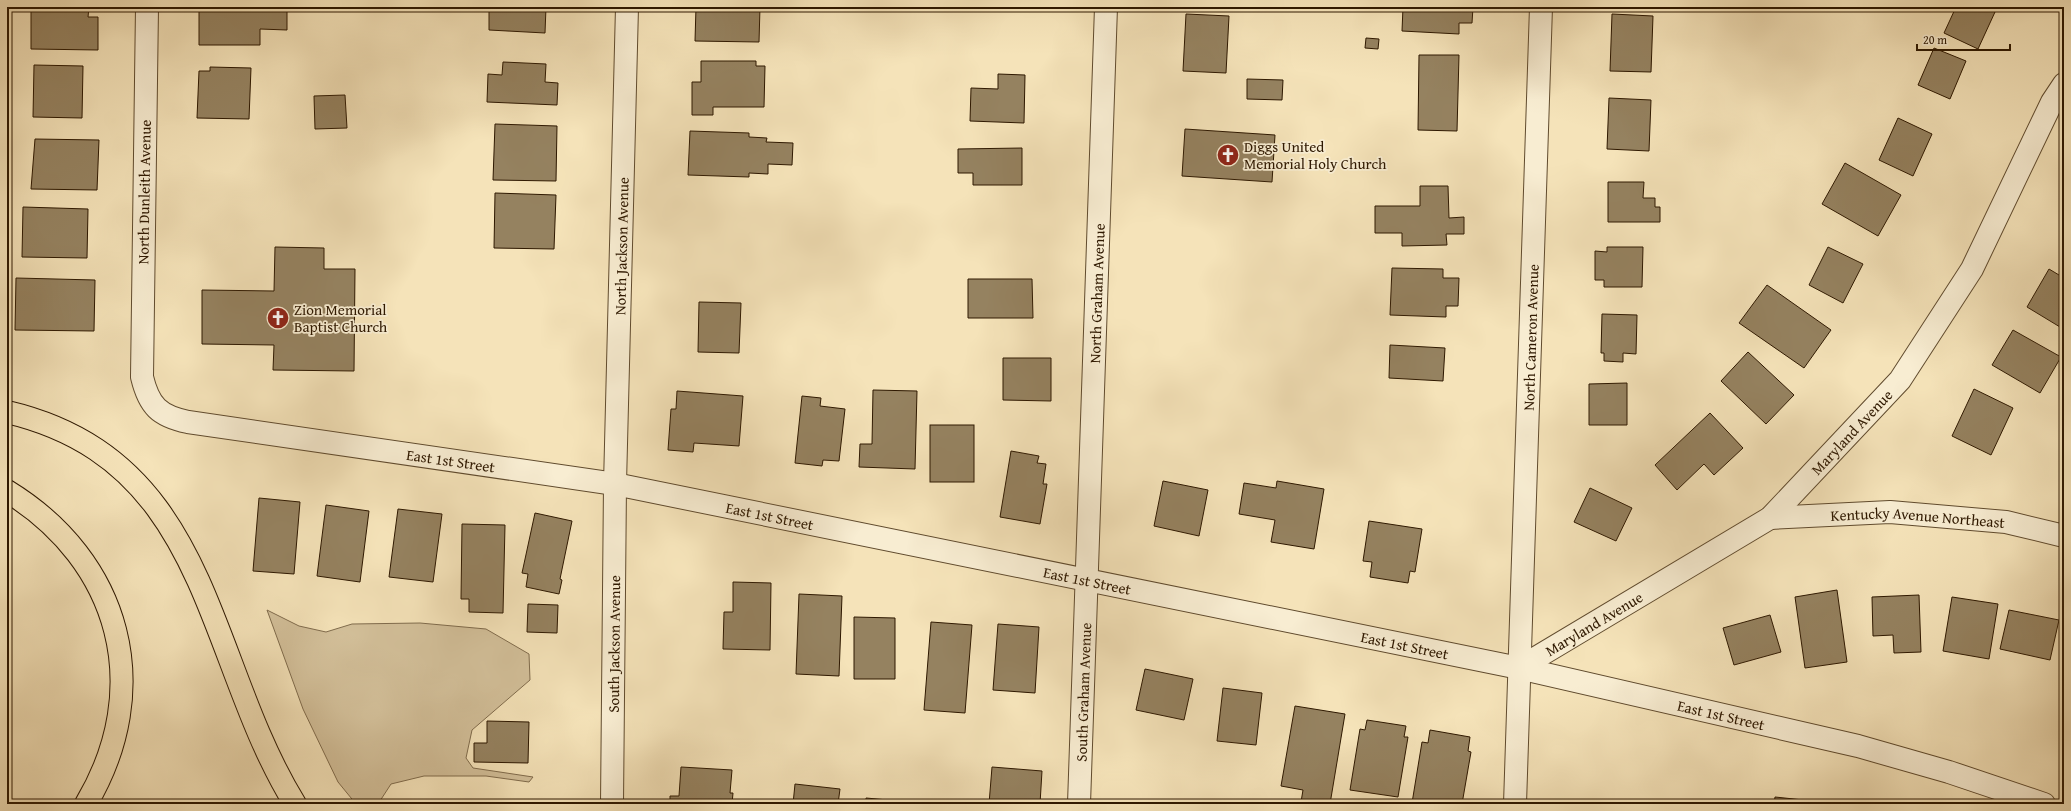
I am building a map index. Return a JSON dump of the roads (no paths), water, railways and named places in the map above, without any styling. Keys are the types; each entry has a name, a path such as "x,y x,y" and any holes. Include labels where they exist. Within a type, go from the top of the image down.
{"highway":[{"path":"7,412 48,424 74,435 100,451 145,493 165,518 184,548 199,580 267,749 296,804"},
{"path":"7,491 30,505 51,522 72,544 88,568 102,595 114,626 121,658 123,688 119,720 111,752 98,784 86,804"}],"street":[{"name":"North Dunleith Avenue","path":"142,377 147,7"},
{"name":"North Jackson Avenue","path":"615,484 627,7"},
{"name":"North Graham Avenue","path":"1086,580 1106,7"},
{"name":"North Cameron Avenue","path":"1515,804 1541,7"},
{"name":"Maryland Avenue","path":"1519,668 1770,518 1900,380 1972,269 2052,102 2064,84"},
{"name":"East 1st Street","path":"142,377 147,395 156,408 170,418 188,422 615,484 1519,668 1858,746 1949,772 2044,804"},
{"name":"South Jackson Avenue","path":"612,804 615,484"},
{"name":"Kentucky Avenue Northeast","path":"1770,518 1890,512 2006,522 2064,536"},
{"name":"South Graham Avenue","path":"1079,804 1086,580"}],"place":[{"name":"Diggs United Memorial Holy Church","path":"1228,155"},
{"name":"Zion Memorial Baptist Church","path":"278,318"}]}
